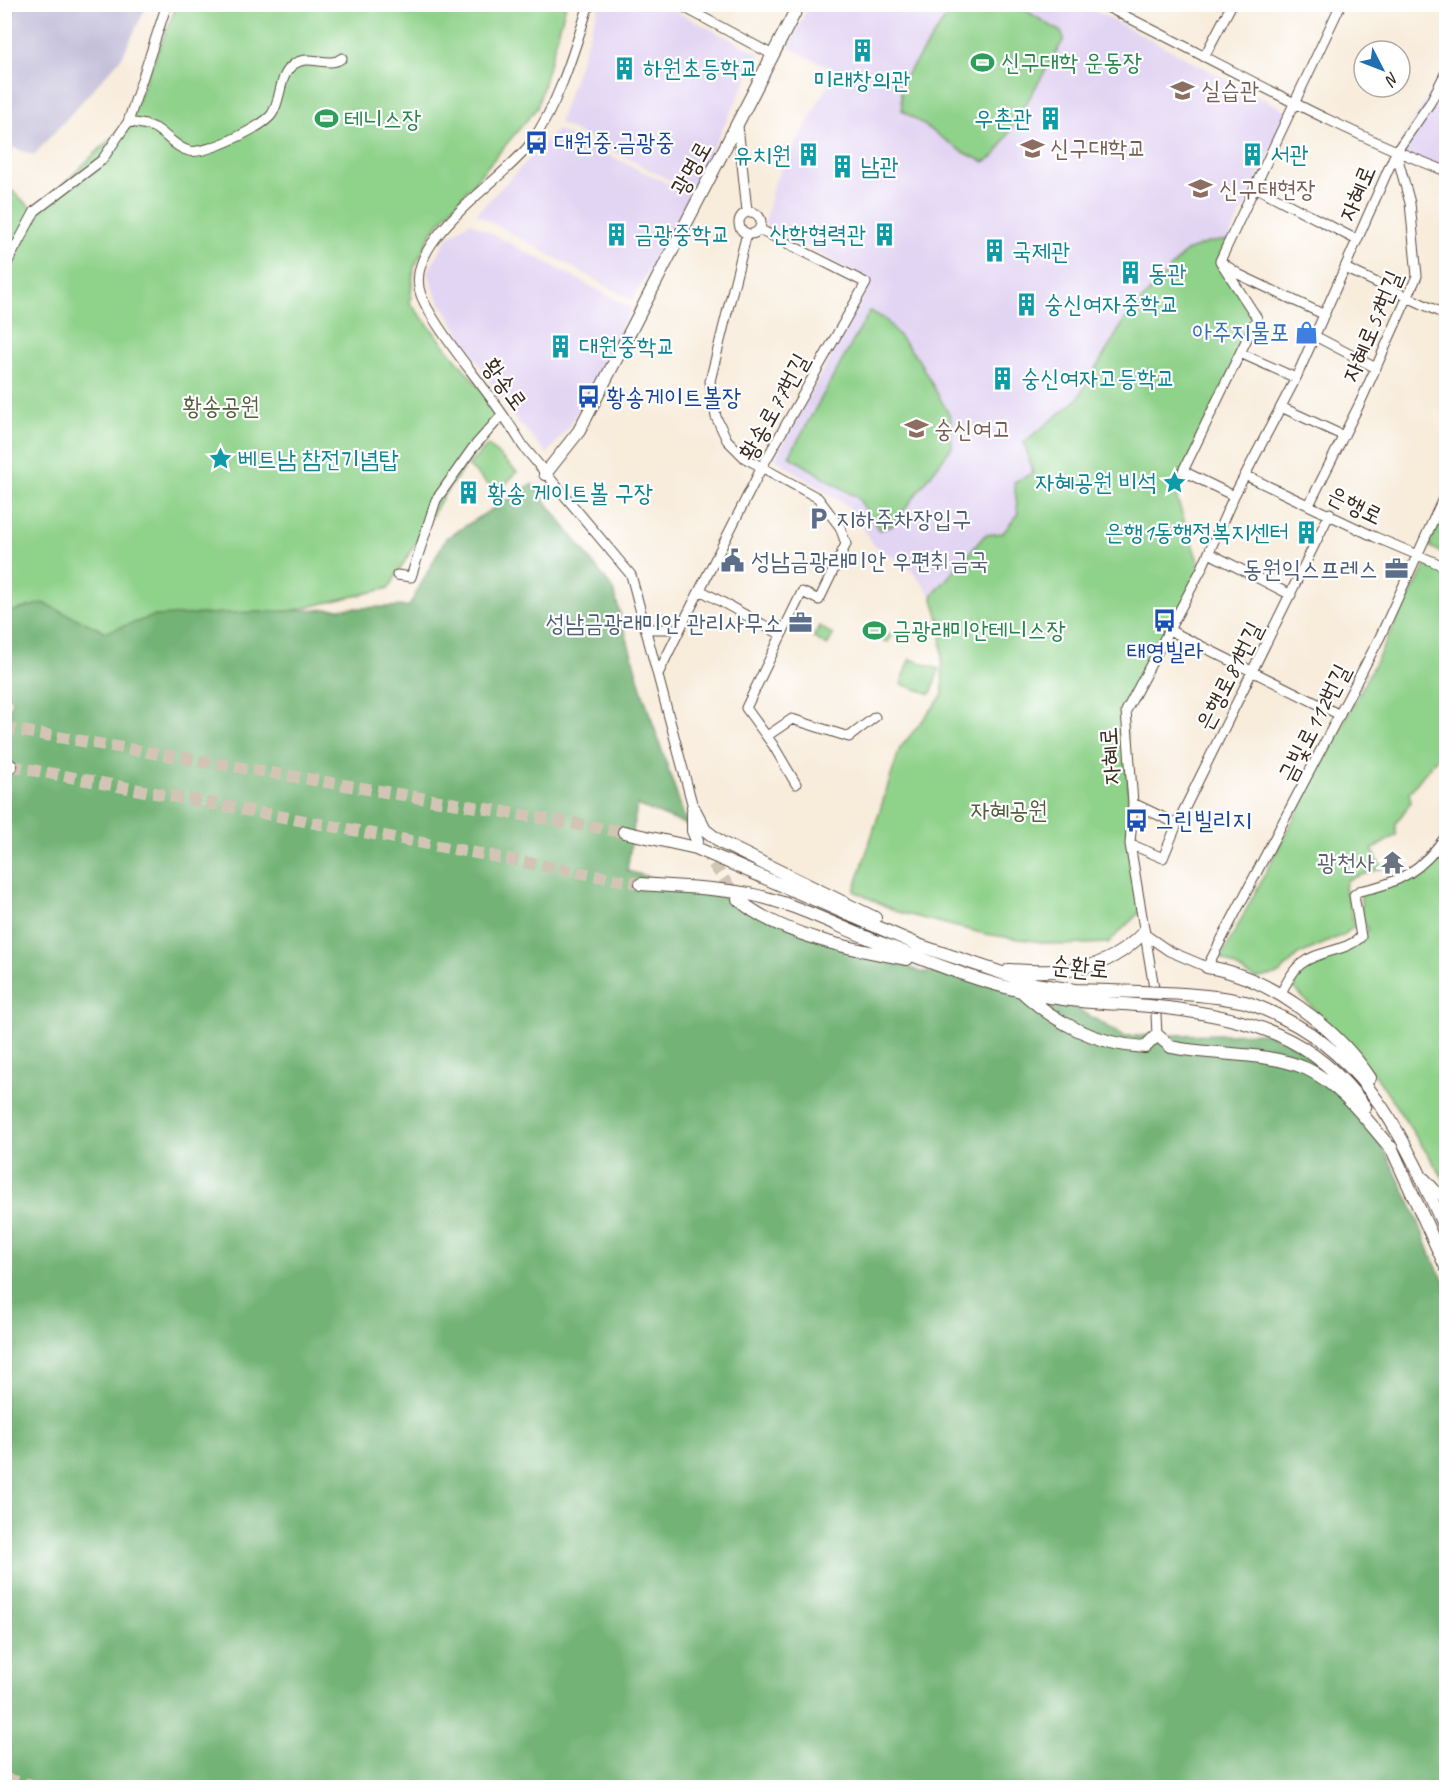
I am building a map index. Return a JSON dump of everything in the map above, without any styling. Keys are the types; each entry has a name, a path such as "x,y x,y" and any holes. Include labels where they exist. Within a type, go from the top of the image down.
{"main road":[{"name":"광명로","path":"545,474 579,431 799,4"},
{"path":"693,807 693,831 697,840"},
{"path":"693,807 705,830 722,843 867,914 921,946"},
{"name":"순환로","path":"624,832 696,848 921,946 1056,989 1203,995 1246,1003 1300,1027 1351,1067 1388,1114 1421,1174 1446,1231"},
{"name":"순환로","path":"641,884 722,889 768,898 940,965 1019,990 1081,1002 1199,1012 1256,1025 1284,1035 1305,1047 1325,1063 1358,1098 1393,1151 1446,1267"},
{"path":"738,899 747,908 790,928 846,946 940,965"},
{"path":"995,969 1043,972 1092,966 1122,953 1143,933"},
{"path":"1207,967 1223,969 1280,994 1305,1011 1348,1050 1369,1076 1388,1114"},
{"path":"1019,990 1041,1010 1069,1026 1102,1040 1145,1047 1157,1035 1171,1047 1278,1061 1308,1069 1355,1106 1393,1151"}],"street":[{"path":"4,274 7,263 35,212 102,160 128,122 167,4"},
{"name":"황송로","path":"588,4 548,117 529,146 441,230 422,264 418,282 421,295 437,324 502,415 545,474 589,522 631,575 693,807"},
{"path":"678,4 693,8 773,55"},
{"path":"1101,4 1120,9 1204,57 1396,152 1446,171"},
{"path":"1204,57 1232,4"},
{"path":"1220,261 1341,4"},
{"path":"128,122 153,127 183,149 202,152 271,116 285,74 293,65 305,59 329,63 342,58"},
{"name":"자혜로","path":"1157,1035 1155,994 1143,933 1130,844 1133,803 1126,711 1209,553 1234,496 1247,476 1296,378 1396,152 1430,103 1446,72"},
{"path":"738,126 747,212"},
{"name":"자혜로57번길","path":"1309,505 1344,436 1417,276 1410,203 1396,152"},
{"path":"1255,187 1357,240"},
{"path":"747,212 758,215 762,222 759,229 753,234 742,230 739,223 741,216 747,212"},
{"name":"황송로77번길","path":"658,674 762,467 866,283 759,229"},
{"path":"747,233 710,381 716,417 727,440 745,458 818,498 840,527 846,544 819,600 802,592 746,708 767,736 796,784"},
{"path":"1220,261 1240,275 1325,315"},
{"path":"1220,261 1257,318 1183,471 1234,496"},
{"path":"1345,268 1446,315"},
{"path":"1315,336 1376,368"},
{"path":"1240,353 1296,378"},
{"path":"1281,407 1344,436"},
{"path":"397,575 411,577 436,500 472,449 502,415"},
{"name":"은행로","path":"1247,476 1446,567"},
{"name":"금빛로112번길","path":"1207,967 1340,715 1419,556 1446,492"},
{"name":"은행로81번길","path":"1130,844 1163,858 1177,824 1330,513"},
{"path":"1209,553 1291,596"},
{"path":"700,590 780,634"},
{"path":"646,628 680,629"},
{"path":"1169,630 1340,715"},
{"path":"767,736 792,718 849,737 875,717"},
{"path":"1133,803 1177,824"},
{"path":"1280,994 1299,965 1319,954 1355,942 1361,936 1354,895 1359,891 1403,879 1439,847 1446,836"},
{"path":"1143,933 1169,951 1207,967"},
{"path":"1421,1174 1446,1201"}],"shaded area":[{"path":"5,4 147,5 122,57 34,155 5,145"},
{"name":"하원초등학교","path":"600,4 663,5 760,54 691,191 559,123"},
{"name":"신구대학교","path":"809,5 1084,5 1289,112 1228,240 1186,251 1126,318 1077,400 1024,442 1033,474 1014,482 1018,514 1003,533 985,535 932,596 911,569 874,545 849,507 775,459 871,282 765,224 773,185 836,71 789,47"},
{"path":"1446,64 1446,171 1396,152"},
{"name":"금광중학교","path":"557,130 691,195 632,300 476,214"},
{"name":"대원중학교","path":"470,222 632,308 570,425 547,454 508,410 436,295 428,272 447,238"}],"green space":[{"name":"황송공원","path":"177,5 566,5 537,108 432,232 414,268 410,303 502,415 444,495 389,588 5,678 4,184 35,211 128,122"},
{"name":"신구대학 운동장","path":"955,5 1017,5 1061,32 1064,39 996,155 984,162 963,152 902,110 900,84"},
{"name":"자혜공원","path":"1228,240 1218,260 1257,318 1179,480 1177,499 1201,570 1126,711 1130,844 1140,912 1108,943 1062,945 985,934 898,912 854,891 900,748 943,695 941,625 932,596 985,535 1003,533 1018,514 1014,482 1033,473 1024,442 1077,400 1126,318 1186,251 1208,243"},
{"path":"870,311 885,319 918,359 951,418 952,447 892,526 879,530 858,498 789,456"},
{"path":"488,445 517,472 497,493 468,466"},
{"path":"532,484 613,589 641,688 687,825 637,805 627,871 752,905 920,972 1030,981 1124,1036 1266,1033 1314,1054 1355,1089 1416,1215 1432,1258 1446,1285 1446,1787 5,1787 4,734 12,699 5,696 5,613 43,603 106,632 154,616 409,606 446,538"},
{"path":"1446,508 1446,555 1429,546"},
{"path":"1427,563 1446,573 1446,746 1409,793 1411,802 1396,823 1396,835 1372,850 1383,868 1347,880 1345,888 1355,926 1343,935 1298,955 1279,974 1255,979 1221,958"},
{"name":"금광래미안테니스장","path":"870,625 891,635 888,642 866,634"},
{"path":"820,626 833,635 827,646 813,637"},
{"path":"910,659 939,669 931,694 901,684"},
{"path":"1446,839 1446,1182 1376,1076 1294,988 1300,967 1361,939 1368,929 1361,918 1361,891 1421,870"}],"tunnel":[{"path":"4,728 624,832"},
{"path":"11,766 641,884"},
{"path":"703,849 737,898"},
{"path":"4,1780 41,1788"}],"place":[{"name":"미래창의관","path":"862,50"},
{"name":"신구대학 운동장","path":"983,62"},
{"name":"하원초등학교","path":"625,68"},
{"name":"실습관","path":"1183,90"},
{"name":"우촌관","path":"1050,118"},
{"name":"테니스장","path":"326,119"},
{"name":"대원중.금광중","path":"536,142"},
{"name":"신구대학교","path":"1032,148"},
{"name":"서관","path":"1252,154"},
{"name":"유치원","path":"809,155"},
{"name":"남관","path":"842,166"},
{"name":"신구대현장","path":"1201,189"},
{"name":"금광중학교","path":"616,234"},
{"name":"산학협력관","path":"884,234"},
{"name":"국제관","path":"994,251"},
{"name":"동관","path":"1130,273"},
{"name":"숭신여자중학교","path":"1026,304"},
{"name":"아주지물포","path":"1307,332"},
{"name":"대원중학교","path":"561,346"},
{"name":"숭신여자고등학교","path":"1003,378"},
{"name":"황송게이트볼장","path":"588,397"},
{"name":"숭신여고","path":"916,429"},
{"name":"베트남 참전기념탑","path":"220,459"},
{"name":"자혜공원 비석","path":"1175,482"},
{"name":"황송 게이트볼 구장","path":"469,493"},
{"name":"지하주차장입구","path":"818,519"},
{"name":"은행1동행정복지센터","path":"1307,532"},
{"name":"성남금광래미안 우편취금국","path":"733,561"},
{"name":"동원익스프레스","path":"1396,569"},
{"name":"태영빌라","path":"1165,621"},
{"name":"성남금광래미안 관리사무소","path":"801,623"},
{"name":"금광래미안테니스장","path":"874,630"},
{"name":"그린빌리지","path":"1137,820"},
{"name":"광천사","path":"1393,862"}]}
